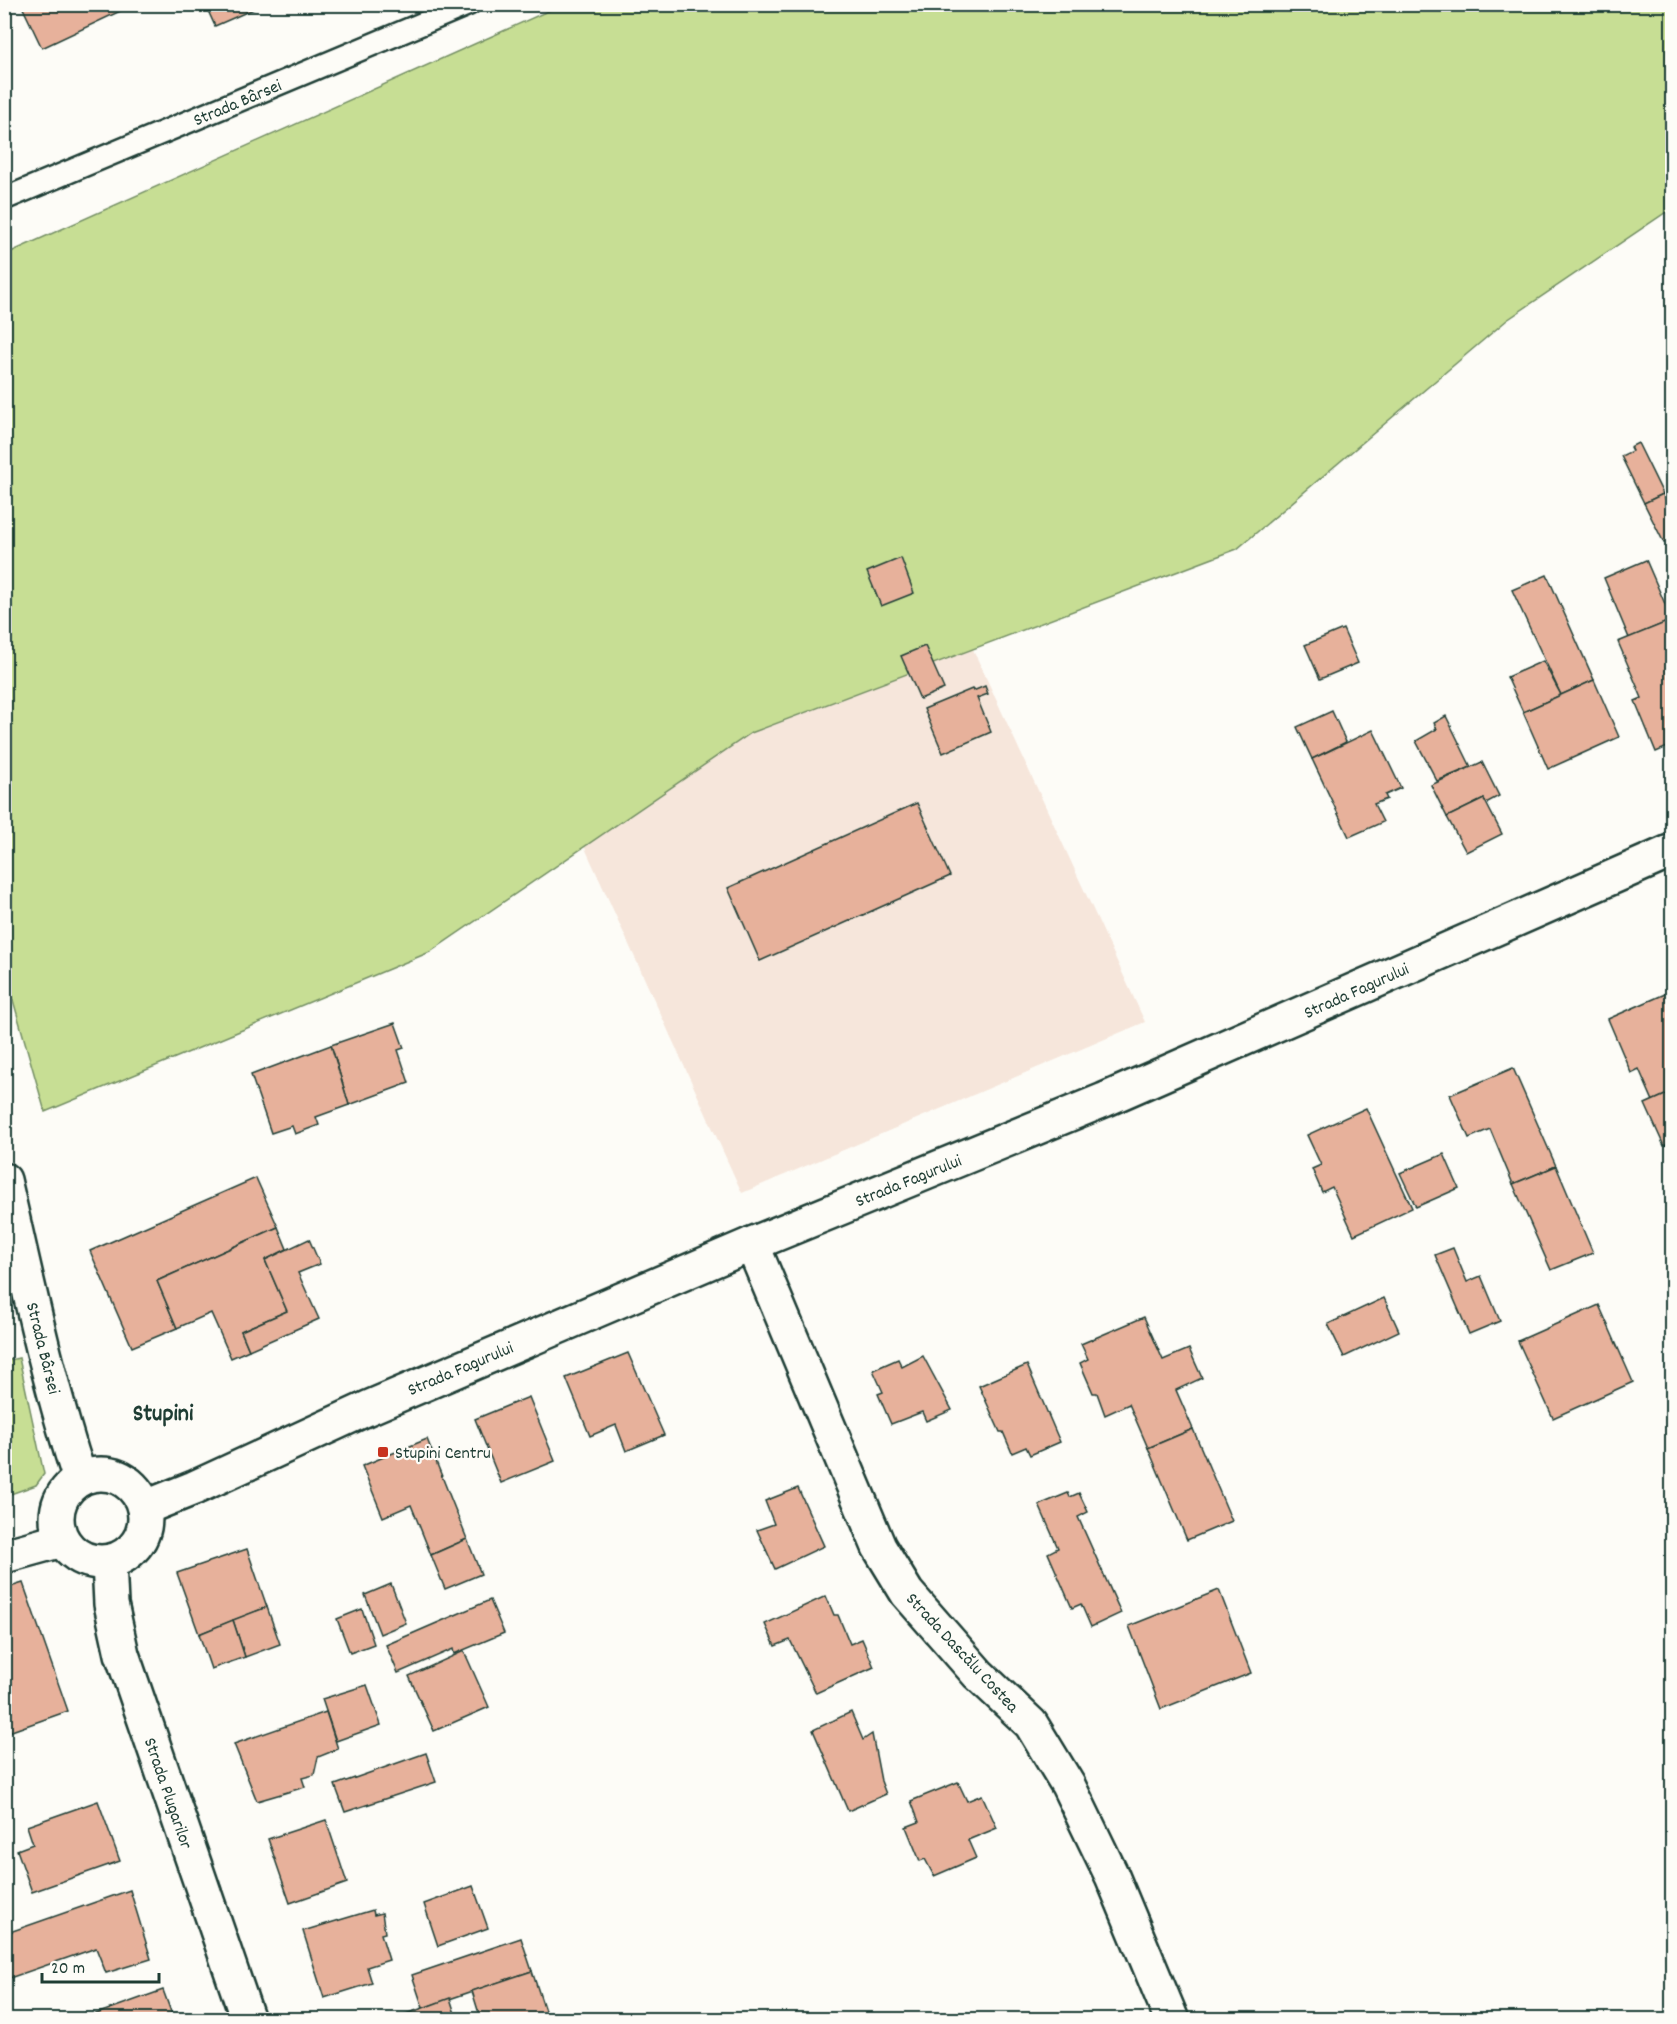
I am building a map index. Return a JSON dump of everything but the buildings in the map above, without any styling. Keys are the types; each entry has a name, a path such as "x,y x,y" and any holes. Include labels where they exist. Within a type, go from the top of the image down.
{"street":[{"name":"Strada Fagurului","path":"144,1508 194,1488 368,1408 752,1244 1104,1100 1672,851"},
{"name":"Strada Bârsei","path":"4,1180 25,1272 80,1479"},
{"name":"Strada Dascălu Costea","path":"752,1244 879,1547 907,1593 978,1674 1031,1724 1068,1785 1112,1876 1172,2019"},
{"path":"103,1474 124,1481 140,1498 144,1508 143,1532 138,1543 130,1552 109,1562 98,1563 87,1560 69,1548 62,1540 56,1517 63,1495 80,1479 91,1475 103,1474"},
{"path":"4,1556 62,1540"},
{"name":"Strada Plugarilor","path":"109,1562 111,1604 122,1654 248,2019"}],"lane":[{"name":"Strada Bârsei","path":"4,199 470,4"}],"shaded area":[{"path":"910,513 1145,1022 742,1193 504,670"}],"green space":[{"path":"559,5 1672,5 1672,208 1507,320 1237,549 751,733 430,952 45,1112 5,972 4,255"},
{"path":"19,1358 44,1474 36,1485 5,1496 5,1361"}],"place":[{"name":"Stupini Centru","path":"383,1452"}],"district":[{"name":"Stupini","path":"163,1412"}]}
